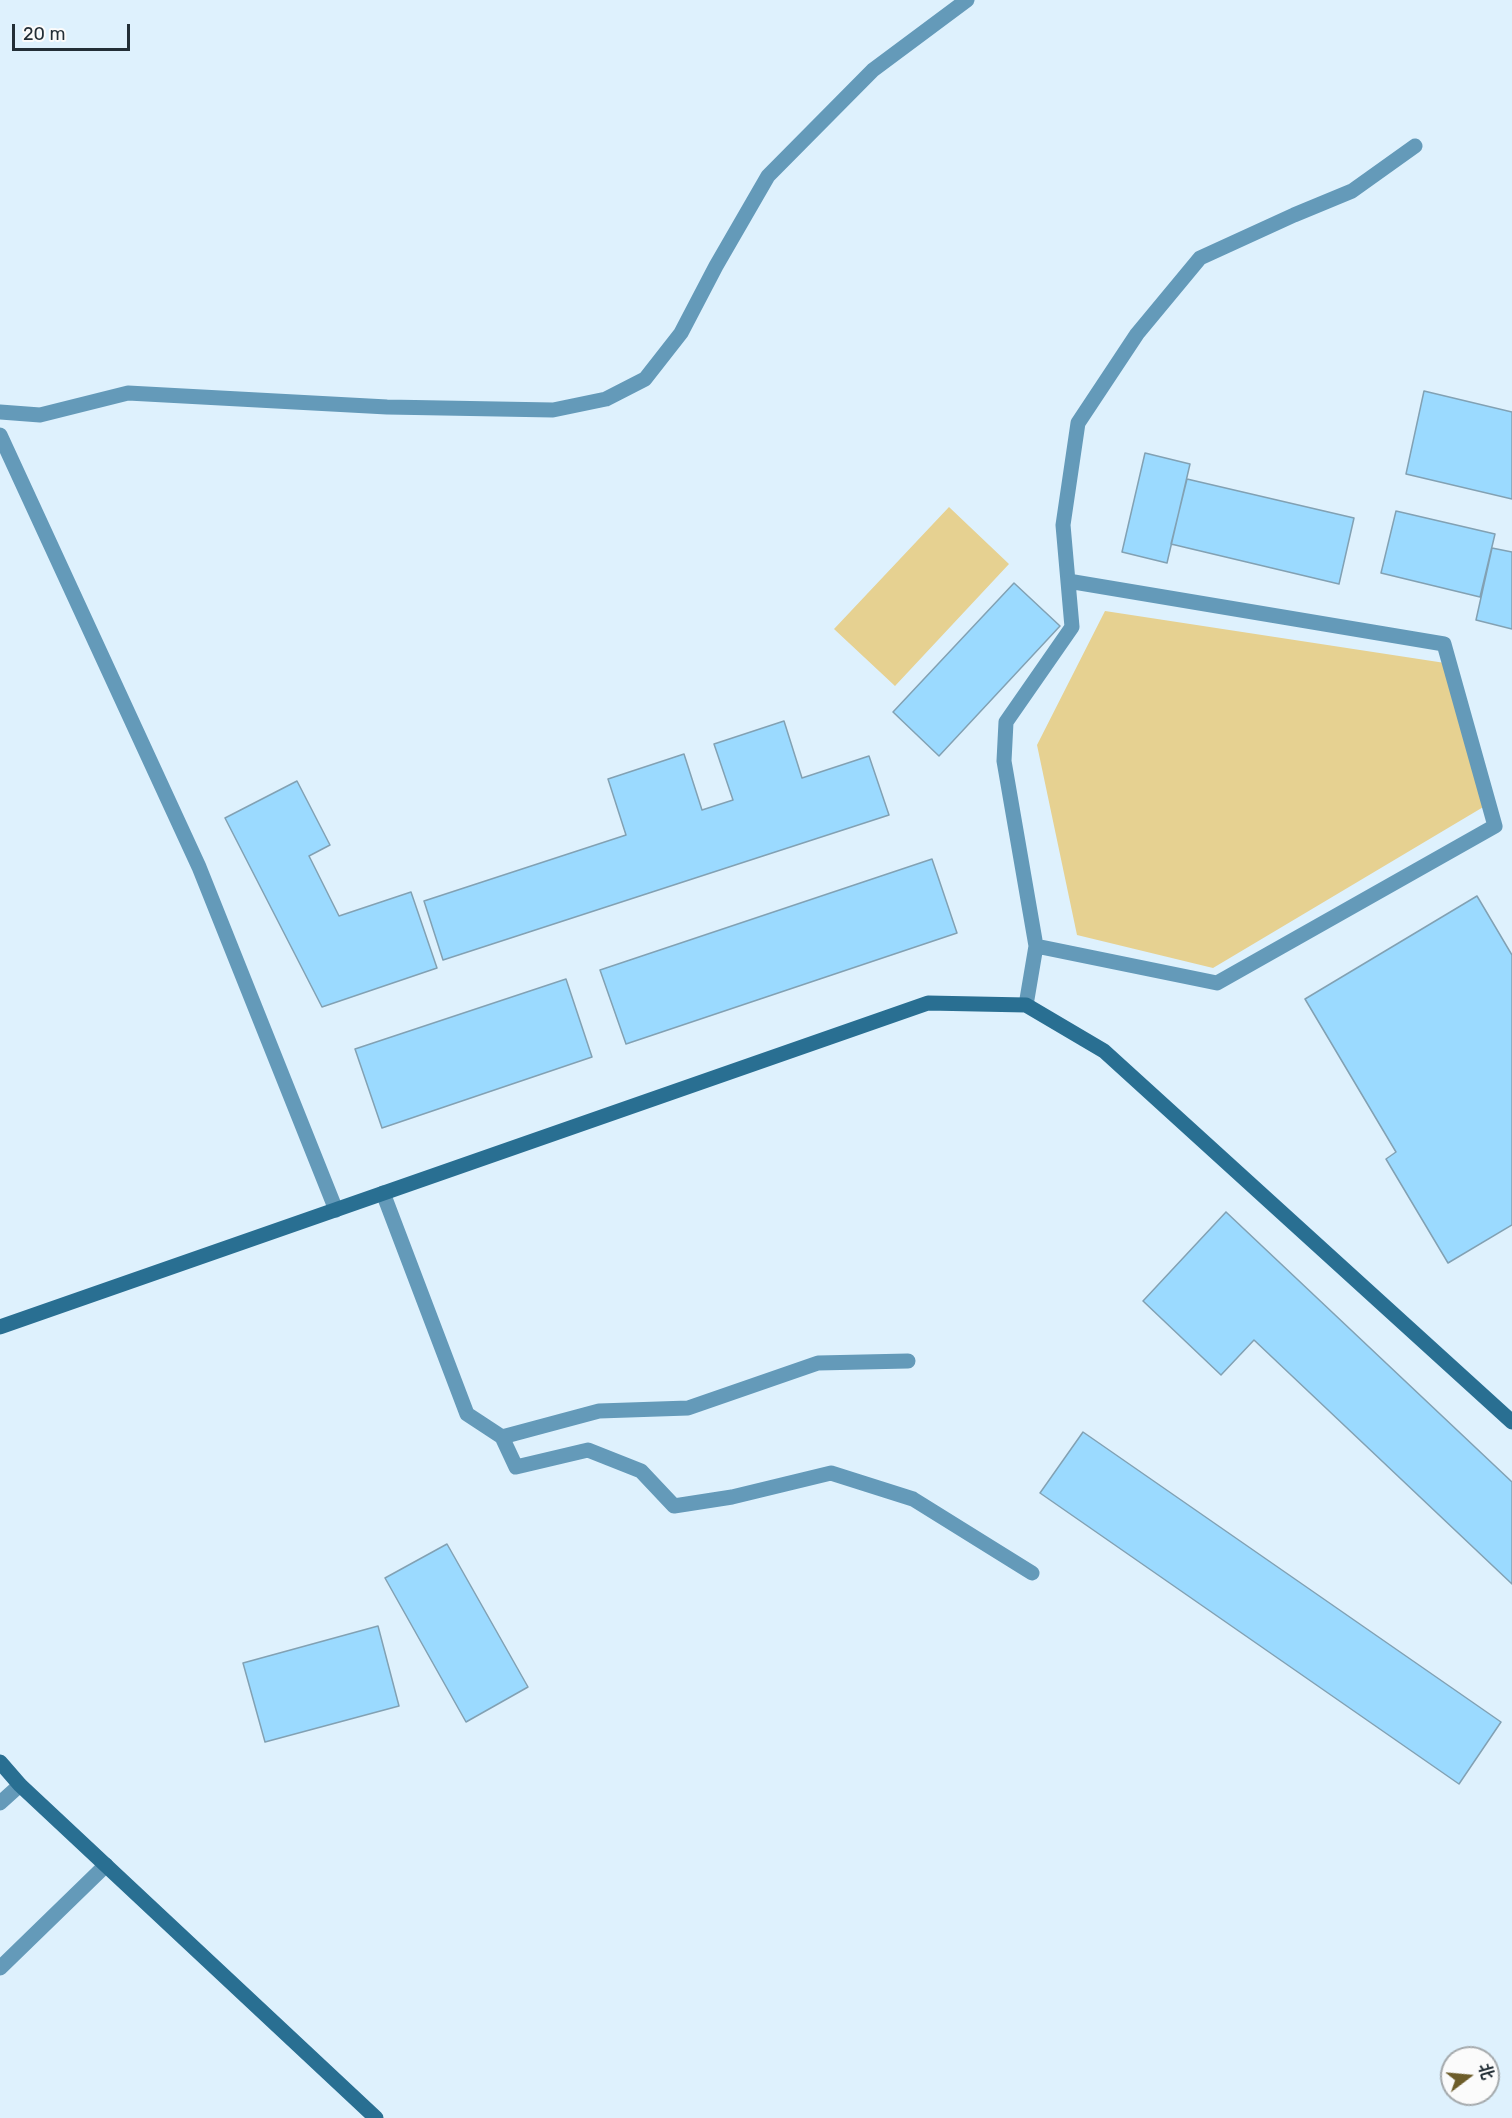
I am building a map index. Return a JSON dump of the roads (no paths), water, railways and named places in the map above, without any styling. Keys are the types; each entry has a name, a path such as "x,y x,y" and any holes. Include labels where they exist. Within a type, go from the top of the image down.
{"main road":[{"path":"0,1327 928,1003 1026,1005 1104,1051 1512,1422"},
{"path":"0,1762 20,1785 376,2118"}],"street":[{"path":"0,412 40,415 128,393 387,408 553,410 606,399 645,379 681,333 716,266 768,176 873,70 967,0"},
{"path":"1026,1005 1036,946 1004,761 1006,722 1072,627 1064,525 1078,423 1137,334 1200,258 1294,214 1352,191 1415,146"},
{"path":"0,435 199,867 336,1210"},
{"path":"1036,946 1217,983 1495,826 1444,644 1068,581"},
{"path":"383,1193 466,1414 502,1437 516,1467 588,1450 641,1471 674,1506 732,1497 831,1473 913,1499 1032,1573"},
{"path":"502,1437 599,1411 688,1408 818,1363 908,1362"},
{"path":"0,1803 20,1785"},
{"path":"0,1968 106,1865"}]}
